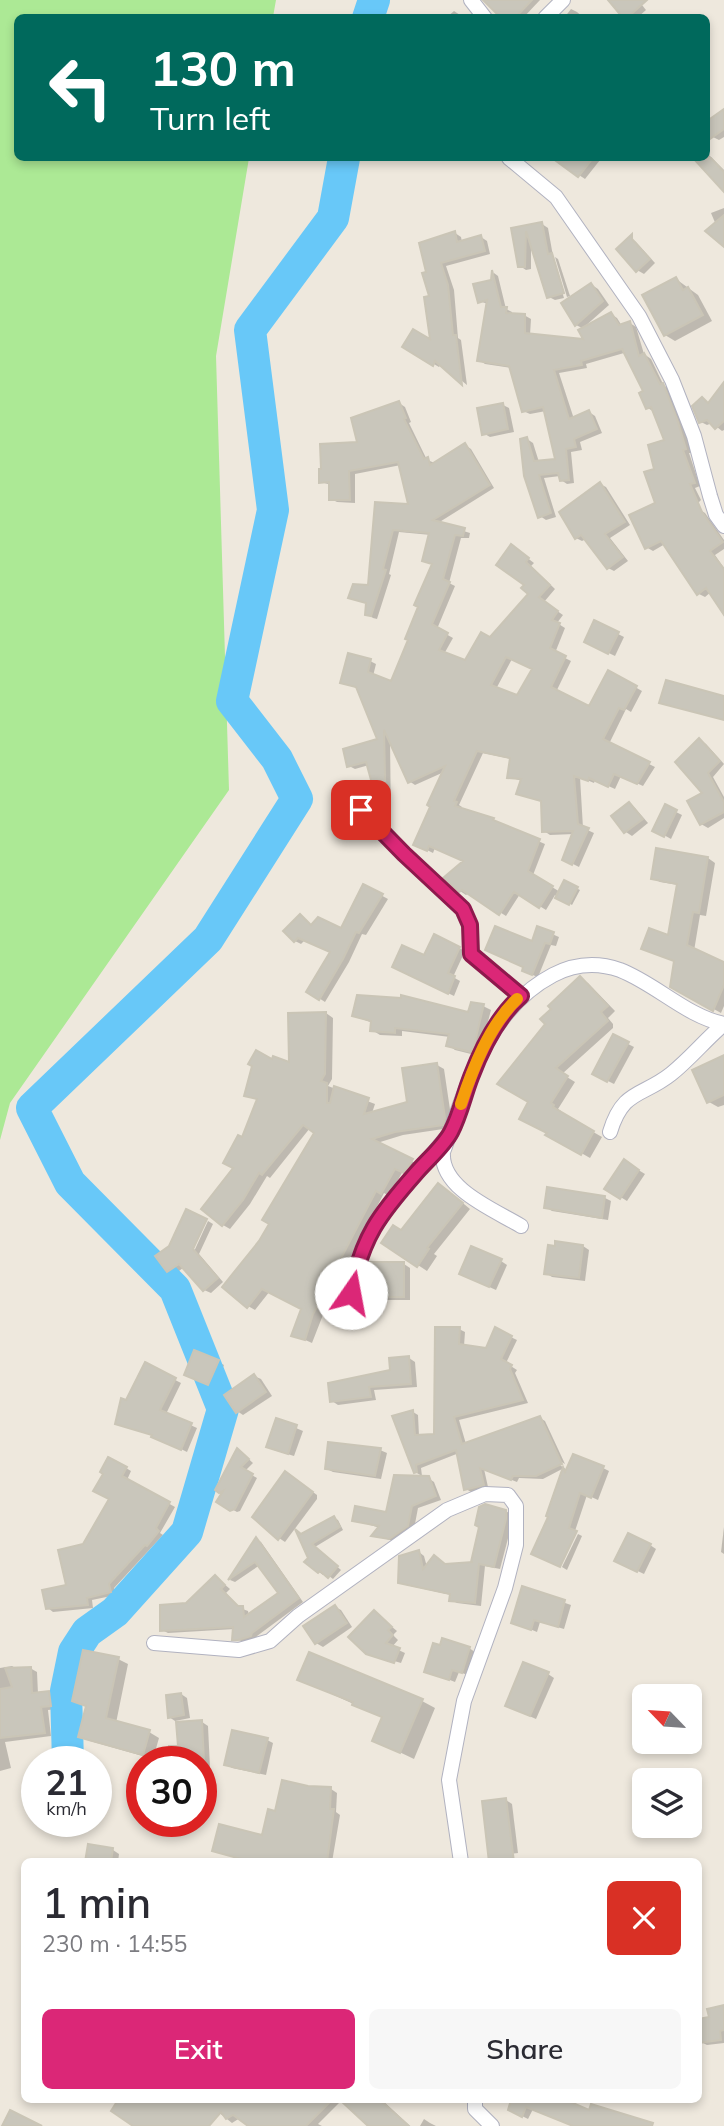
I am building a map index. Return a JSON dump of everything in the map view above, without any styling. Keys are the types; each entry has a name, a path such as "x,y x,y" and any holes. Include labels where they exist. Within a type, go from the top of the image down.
{"street":[{"path":"471,0 482,14"},
{"path":"549,14 563,0"},
{"path":"513,161 556,197 639,316 672,380 694,436 716,515 724,526"},
{"path":"361,810 404,854 457,901 470,925 471,954 521,996"},
{"path":"521,1226 477,1201 453,1180 442,1160 484,1047 507,1010 521,996 566,968 597,964 630,974 706,1019 724,1024"},
{"path":"610,1132 616,1114 630,1098 672,1073 724,1024"},
{"path":"351,1293 358,1261 376,1222 450,1133"},
{"path":"154,1643 240,1650 270,1641 298,1616 447,1510 485,1494 508,1495 516,1506 516,1545 505,1588 464,1701 449,1780 460,1858"},
{"path":"475,2103 475,2109 492,2126"}],"green space":[{"path":"0,0 276,0 274,14 14,14 14,161 248,161 216,356 229,790 10,1103 0,1140"}],"building":[{"path":"483,0 532,0 519,14 497,14"},
{"path":"608,0 647,0 631,14 620,14"},
{"path":"724,109 724,129 710,139 710,119"},
{"path":"711,158 724,172 724,192 696,161 710,161"},
{"path":"556,161 591,161 578,177"},
{"path":"724,215 724,247 705,231"},
{"path":"542,222 548,254 552,253 564,293 547,298 526,231 525,267 518,267 511,228"},
{"path":"455,231 457,242 481,235 485,251 441,263 448,285 462,385 435,361 433,366 402,347 413,329 430,339 424,297 429,296 422,273 426,272 419,243"},
{"path":"632,234 632,239 650,259 636,272 616,249"},
{"path":"492,270 501,307 507,307 506,313 525,314 525,333 583,339 578,330 611,312 619,325 630,321 639,356 644,353 660,384 663,383 678,422 686,449 683,450 695,483 690,484 702,512 723,542 710,551 724,569 724,615 706,588 697,595 661,541 645,549 629,515 655,503 644,472 654,469 648,445 664,440 651,407 646,409 639,393 643,391 622,349 581,361 582,365 554,370 569,419 589,410 597,429 574,439 576,447 566,449 569,480 560,481 558,473 539,475 551,513 538,518 524,476 520,439 527,437 534,461 555,459 543,407 522,412 509,366 477,361 487,300 478,303 473,284 491,280"},
{"path":"676,277 683,290 688,287 703,315 664,336 642,295"},
{"path":"591,283 603,301 575,326 561,303"},
{"path":"724,382 724,421 715,429 707,420 699,423 692,406 702,397 708,403"},
{"path":"399,401 406,418 404,419 424,459 428,457 430,465 465,443 490,485 433,520 465,528 463,536 455,535 443,579 450,582 432,624 448,633 439,650 465,660 481,632 490,637 528,594 521,588 524,585 496,565 511,544 529,558 526,562 550,585 539,597 558,611 552,620 560,623 550,648 566,656 551,687 589,706 608,670 637,686 624,710 619,708 603,739 650,762 637,784 614,774 608,787 589,778 588,781 574,776 578,824 589,828 572,865 562,860 573,831 542,832 541,801 516,794 521,779 507,778 510,758 477,751 454,801 457,802 455,806 494,818 493,820 540,839 528,871 553,886 539,908 514,892 499,915 462,890 459,892 443,878 463,861 429,846 427,851 413,845 445,766 408,783 384,730 386,821 372,808 371,780 366,762 347,767 343,749 377,739 356,687 340,683 348,653 371,659 368,672 391,681 418,607 414,605 432,564 422,561 429,533 393,530 383,569 386,570 371,616 365,615 366,603 348,598 353,584 368,585 375,502 408,504 398,462 349,471 350,500 329,500 329,482 319,483 320,444 357,442 351,418","holes":["506,657 532,669 517,695 491,685"]},
{"path":"503,403 508,429 482,435 477,408"},
{"path":"600,482 625,522 605,534 623,557 607,569 581,535 575,539 559,512"},
{"path":"594,620 619,632 608,654 584,642"},
{"path":"666,680 724,696 724,720 659,703"},
{"path":"699,738 720,761 708,773 724,802 724,812 700,825 687,801 702,793 675,762"},
{"path":"629,802 643,819 624,833 611,816"},
{"path":"665,804 677,810 664,837 652,831"},
{"path":"656,848 708,857 699,913 693,912 687,945 724,962 724,985 713,1011 670,987 674,961 641,949 649,928 668,935 677,884 651,879"},
{"path":"564,880 578,887 569,905 555,898"},
{"path":"363,884 383,894 359,933 356,932 319,1000 306,992 330,952 298,938 294,942 283,931 300,914 311,925 318,917 341,928"},
{"path":"495,926 532,941 537,926 554,932 550,944 545,943 532,975 522,971 523,967 485,950"},
{"path":"434,934 460,947 448,973 455,976 448,994 392,967 402,945 424,955"},
{"path":"580,976 608,1006 601,1012 608,1021 556,1068 568,1076 551,1103 553,1107 594,1131 581,1155 519,1119 528,1102 497,1084 545,1024 540,1019 551,1009 548,1006"},
{"path":"357,995 401,998 401,995 468,1012 471,1002 484,1004 474,1046 471,1052 446,1046 449,1034 395,1028 395,1033 370,1031 371,1021 352,1016"},
{"path":"326,1012 325,1074 321,1081 327,1083 327,1103 330,1103 334,1086 369,1098 364,1114 407,1102 402,1068 437,1063 445,1118 443,1125 395,1132 372,1139 413,1159 404,1173 395,1169 381,1194 376,1191 321,1297 305,1340 291,1336 301,1309 262,1289 247,1308 222,1287 259,1241 269,1224 262,1220 314,1133 303,1125 262,1175 259,1173 243,1200 222,1226 201,1209 233,1168 223,1163 238,1135 242,1137 257,1099 244,1096 252,1066 248,1064 256,1050 272,1059 273,1056 289,1062 288,1013"},
{"path":"613,1034 629,1042 607,1082 592,1074"},
{"path":"724,1055 724,1095 707,1103 692,1070"},
{"path":"624,1159 639,1170 620,1199 604,1189"},
{"path":"438,1183 463,1203 427,1248 429,1249 417,1267 381,1243 393,1225 401,1230"},
{"path":"547,1187 605,1196 602,1218 544,1208"},
{"path":"186,1209 207,1219 193,1249 218,1278 203,1291 179,1264 167,1272 155,1256 169,1246"},
{"path":"555,1241 583,1245 579,1278 544,1274 548,1245 555,1246"},
{"path":"471,1246 502,1259 489,1287 459,1274"},
{"path":"368,1262 404,1262 404,1297 362,1297"},
{"path":"435,1327 460,1327 459,1344 486,1348 495,1327 512,1336 501,1359 512,1365 510,1369 523,1400 454,1417 462,1444 540,1416 562,1464 536,1476 513,1476 511,1480 480,1468 484,1485 464,1490 456,1450 416,1465 417,1472 414,1473 392,1416 413,1410 415,1435 434,1434"},
{"path":"194,1350 219,1360 208,1385 184,1375"},
{"path":"409,1356 411,1384 369,1387 371,1397 330,1402 328,1383 390,1370 389,1358"},
{"path":"145,1362 176,1378 160,1410 192,1423 181,1450 151,1437 152,1435 115,1424 121,1398 126,1400"},
{"path":"254,1374 266,1392 236,1413 224,1395"},
{"path":"276,1418 297,1425 288,1454 266,1447"},
{"path":"328,1442 381,1448 375,1476 325,1469"},
{"path":"237,1448 249,1459 241,1467 253,1474 235,1509 230,1511 216,1502 223,1491 219,1493 215,1490"},
{"path":"573,1454 604,1466 591,1498 580,1493 569,1528 577,1531 560,1567 531,1554 548,1517 546,1516 563,1467 565,1472"},
{"path":"108,1457 127,1467 122,1476 170,1502 156,1528 159,1531 109,1584 111,1592 87,1598 88,1605 46,1609 42,1590 66,1585 58,1550 83,1544 109,1499 93,1491 103,1474 100,1472"},
{"path":"285,1471 313,1492 278,1540 252,1517"},
{"path":"394,1475 429,1476 436,1496 412,1506 408,1526 389,1539 371,1536 379,1526 352,1521 355,1506 386,1512"},
{"path":"485,1504 506,1510 506,1519 494,1567 479,1564 475,1603 449,1601 450,1594 398,1583 399,1556 419,1550 423,1569 434,1555 445,1564 473,1562 479,1527 475,1525 479,1507"},
{"path":"334,1516 340,1527 312,1544 338,1566 328,1578 304,1562 308,1558 295,1529 301,1534"},
{"path":"628,1533 651,1544 637,1572 614,1561"},
{"path":"256,1537 299,1598 251,1636 238,1640 232,1640 233,1627 160,1631 160,1605 186,1603 215,1575 225,1585 221,1589 238,1606 243,1606 244,1617 278,1593 255,1562 228,1580"},
{"path":"522,1586 565,1600 558,1627 534,1620 531,1630 511,1623"},
{"path":"335,1605 347,1623 315,1644 303,1626"},
{"path":"374,1610 392,1627 388,1630 393,1635 386,1643 400,1648 394,1663 366,1654 348,1637"},
{"path":"442,1638 470,1647 462,1673 452,1670 449,1680 424,1672 433,1643 440,1645"},
{"path":"83,1650 119,1657 106,1718 150,1730 146,1746 126,1746 126,1750 78,1737 86,1706 72,1701"},
{"path":"309,1652 423,1699 400,1753 372,1741 382,1717 352,1705 353,1702 297,1680"},
{"path":"523,1662 549,1672 530,1716 505,1706"},
{"path":"31,1667 32,1693 49,1691 51,1706 41,1707 45,1733 0,1738 0,1689 12,1687 5,1668"},
{"path":"181,1693 184,1715 168,1718 166,1695"},
{"path":"202,1720 203,1746 178,1746 176,1722"},
{"path":"232,1730 268,1738 259,1773 224,1765"},
{"path":"282,1780 308,1786 331,1787 330,1809 334,1809 328,1858 237,1858 212,1851 219,1824 262,1835 268,1809 275,1811"},
{"path":"506,1798 514,1858 489,1858 482,1801"},
{"path":"88,1844 113,1848 112,1858 86,1858"},
{"path":"724,2005 724,2030 720,2031 721,2040 702,2042 702,2018 709,2017 707,2009"},
{"path":"116,2103 329,2103 306,2126 248,2126 233,2115 226,2119 221,2112 209,2126 133,2126 111,2111"},
{"path":"343,2103 383,2103 409,2126 368,2126"},
{"path":"510,2103 573,2103 589,2110 591,2104 653,2123 652,2126 573,2126 526,2107 522,2117 508,2110"},
{"path":"10,2110 42,2126 2,2126"}],"waterway":[{"path":"369,14 374,0"},
{"path":"68,1746 66,1691 74,1652 87,1632 115,1612 187,1532 223,1409 175,1289 70,1183 32,1108 208,939 297,799 277,759 232,701 273,510 250,330 333,218 343,161"}],"slow traffic":[{"path":"461,1104 484,1047 517,999"}],"route":[{"path":"351,1293 367,1237 389,1204 450,1133 484,1047 507,1010 521,996 471,954 468,917 457,901 404,854 361,810"}]}
